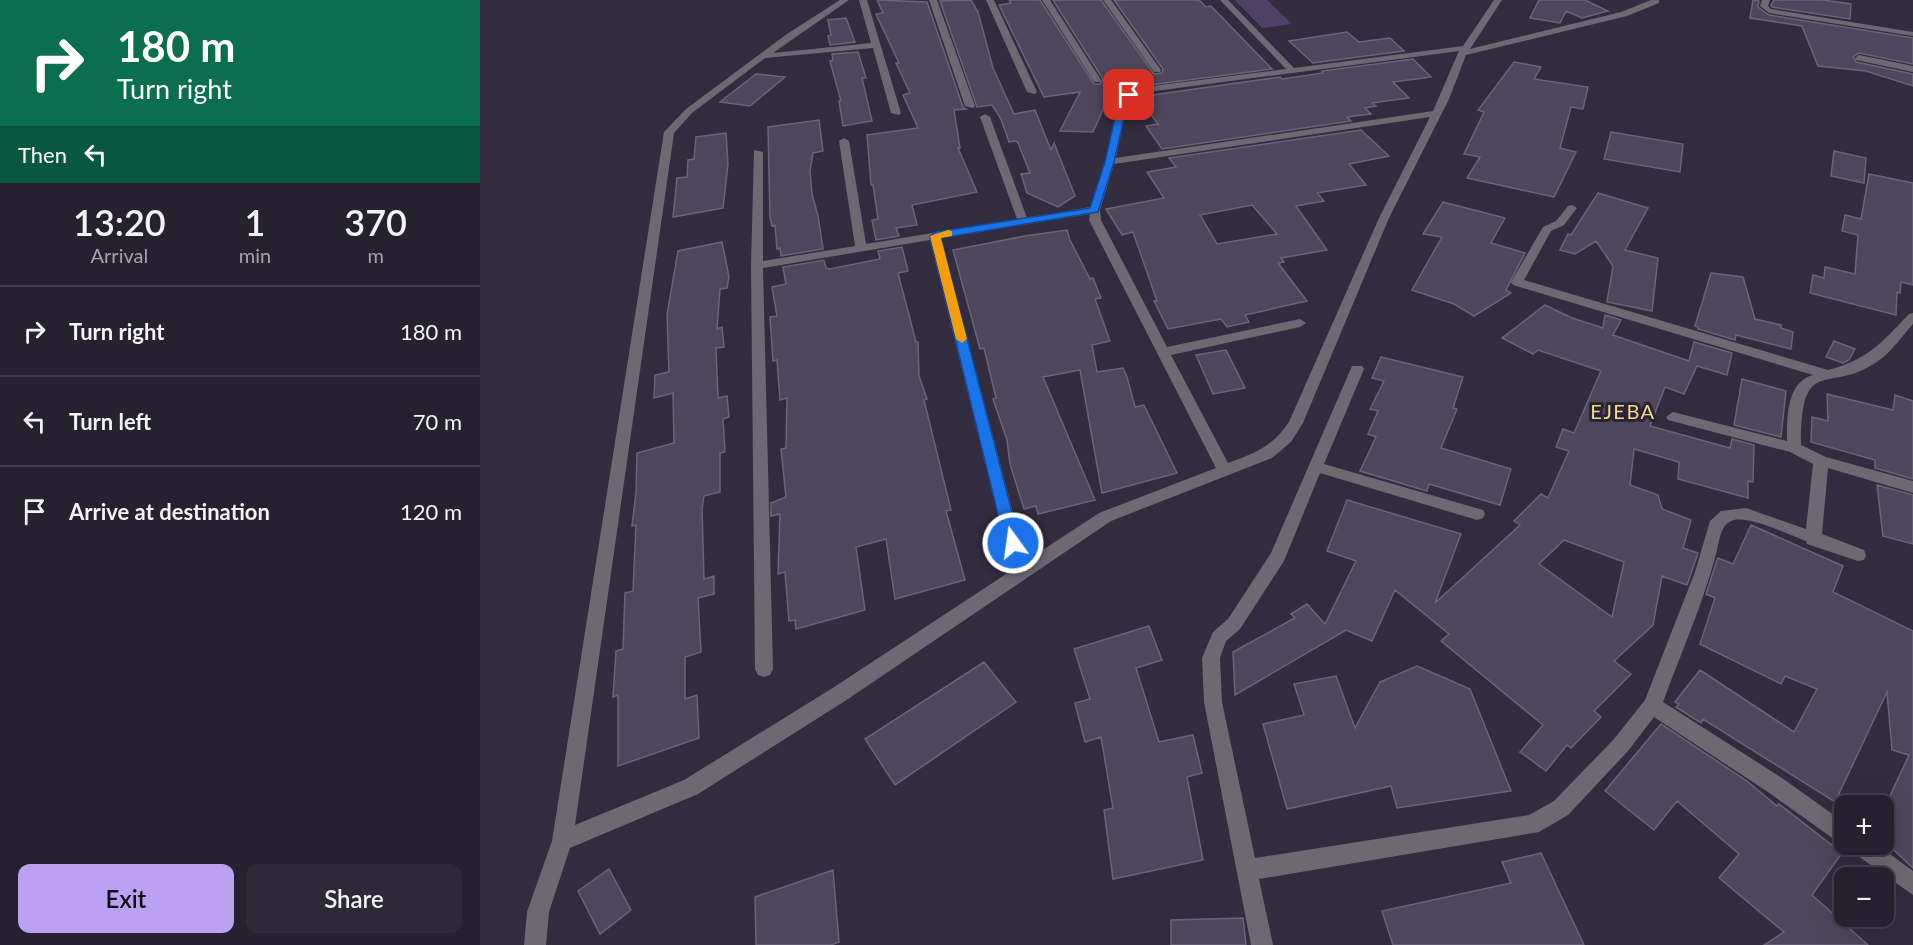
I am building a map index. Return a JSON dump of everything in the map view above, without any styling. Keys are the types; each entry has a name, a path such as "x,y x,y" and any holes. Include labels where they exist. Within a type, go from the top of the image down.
{"street":[{"path":"535,945 538,912 562,841 669,132 689,111 845,0"},
{"path":"863,0 896,113"},
{"path":"933,0 970,106"},
{"path":"990,0 1032,92"},
{"path":"1046,0 1097,80"},
{"path":"1107,0 1157,70"},
{"path":"1224,0 1291,69"},
{"path":"562,841 691,788 838,695 1105,517 1267,454 1286,438 1296,423 1384,218 1437,113 1464,50 1498,0"},
{"path":"1627,0 1641,8"},
{"path":"1225,472 1095,220 1095,210 1110,162 1124,100 1137,91 1163,87 1291,69 1464,50 1641,8 1655,3 1655,0"},
{"path":"1766,0 1764,6 1769,11 1913,34"},
{"path":"764,56 876,45"},
{"path":"1859,58 1913,69"},
{"path":"1110,162 1437,113"},
{"path":"986,117 1023,222"},
{"path":"844,141 861,248"},
{"path":"758,152 757,265 764,669"},
{"path":"1572,208 1560,223 1547,229 1517,282 1829,375"},
{"path":"757,265 1095,210"},
{"path":"936,236 1013,543"},
{"path":"1794,448 1798,395 1809,380 1853,368 1876,356 1913,317"},
{"path":"1164,352 1300,323"},
{"path":"1262,945 1213,702 1211,658 1219,638 1234,624 1278,556 1357,369"},
{"path":"1673,417 1794,448 1821,461 1913,487"},
{"path":"1813,540 1821,461"},
{"path":"1317,467 1477,514"},
{"path":"1246,870 1532,825 1562,808 1621,745 1652,705 1703,572 1716,525 1727,515 1746,514 1767,520 1813,540 1858,555"},
{"path":"1652,705 1775,785 1834,827"},
{"path":"1873,855 1913,884"}],"shaded area":[{"path":"1235,0 1267,0 1292,24 1262,28"}],"building":[{"path":"877,0 927,2 963,107 966,109 954,110 960,148 958,148 977,192 912,205 917,225 896,228 899,236 876,240 872,220 878,219 873,185 871,185 867,135 918,128 903,95 910,93 896,63 899,63 876,14 883,13"},
{"path":"971,0 978,12 993,68 1014,114 1035,110 1051,150 1054,143 1075,196 1058,207 1027,193 1021,174 1030,173 1018,143 1009,142 1001,119 992,105 977,107 940,1"},
{"path":"1009,0 1040,0 1094,84 1100,84 1103,79 1053,0 1101,0 1154,74 1162,73 1163,69 1114,0 1199,0 1206,7 1211,6 1272,69 1112,90 1093,132 1060,131 1080,92 1044,97 999,5 1011,3"},
{"path":"1539,0 1585,0 1608,11 1582,18 1566,11 1560,23 1530,18"},
{"path":"1753,0 1759,1 1758,7 1769,15 1913,38 1913,64 1859,53 1853,57 1856,62 1913,74 1913,86 1866,71 1818,66 1802,26 1750,18"},
{"path":"1774,0 1823,0 1851,4 1850,19 1772,7"},
{"path":"846,18 855,42 830,45 828,20"},
{"path":"1347,32 1359,42 1390,38 1404,51 1313,63 1289,41"},
{"path":"858,52 866,78 862,78 872,121 843,126 839,101 841,101 830,61 833,60 832,54"},
{"path":"1413,59 1431,77 1393,82 1409,98 1372,103 1376,106 1365,108 1371,114 1347,117 1351,121 1162,149 1146,126 1158,124 1138,97 1280,77 1282,79 1323,73 1322,71"},
{"path":"1514,62 1541,67 1534,79 1588,87 1583,109 1571,107 1560,148 1576,152 1554,197 1467,178 1480,157 1464,154 1484,112 1478,110"},
{"path":"756,74 785,77 750,106 720,102"},
{"path":"819,120 823,151 813,153 810,171 812,194 823,249 781,256 780,248 777,249 775,225 772,226 770,217 768,127"},
{"path":"1361,130 1389,156 1349,164 1366,185 1317,193 1324,201 1296,206 1327,250 1281,258 1284,262 1278,263 1307,301 1245,315 1249,322 1227,327 1221,319 1168,329 1154,301 1157,301 1133,232 1122,235 1106,209 1164,198 1147,172 1176,167 1169,158","holes":["1252,205 1277,234 1217,244 1200,215"]},
{"path":"1611,132 1683,144 1680,172 1604,159"},
{"path":"726,133 728,164 723,208 673,217 677,178 687,177 688,160 694,159 696,137"},
{"path":"1834,151 1866,158 1864,183 1831,176"},
{"path":"1869,174 1913,183 1913,285 1901,282 1900,293 1897,292 1896,315 1810,293 1813,275 1824,278 1825,267 1855,274 1858,235 1842,231 1845,215 1861,219"},
{"path":"1598,193 1648,208 1625,250 1658,258 1652,311 1607,302 1613,266 1596,241 1575,254 1560,250 1568,234 1571,235"},
{"path":"1443,202 1505,218 1491,243 1525,253 1506,290 1511,293 1474,316 1454,304 1412,290 1442,237 1423,234"},
{"path":"1067,230 1101,298 1095,299 1110,341 1092,345 1097,372 1123,368 1135,407 1144,405 1177,473 1102,493 1080,370 1043,377 1095,500 1038,514 1036,506 1024,509 1010,464 1007,440 993,399 996,398 984,348 980,349 953,250"},
{"path":"722,242 729,277 727,288 720,289 717,329 722,327 724,347 716,348 718,398 727,396 729,417 723,419 725,452 720,453 720,492 704,496 702,509 704,579 714,576 714,594 698,598 701,652 685,657 685,699 697,695 699,738 618,766 618,695 613,697 616,651 623,649 625,593 633,591 636,525 632,526 637,453 674,443 673,393 654,398 655,375 669,372 667,315 678,251"},
{"path":"902,247 908,271 898,273 916,342 918,342 919,376 927,399 924,400 951,510 946,511 965,580 895,599 886,539 856,547 865,610 796,629 795,620 789,621 785,572 778,574 780,514 771,516 771,503 786,497 781,449 786,448 787,398 780,400 777,360 773,361 770,317 777,316 772,287 786,284 783,267 824,260 826,268 830,269 880,259 878,251"},
{"path":"1711,273 1743,277 1755,319 1781,325 1781,328 1793,332 1791,349 1736,335 1735,340 1698,329 1695,326"},
{"path":"1545,305 1572,318 1603,328 1605,315 1621,320 1613,335 1689,361 1694,342 1732,353 1727,375 1697,366 1684,394 1665,387 1650,426 1730,448 1732,439 1754,445 1753,482 1748,481 1748,498 1678,479 1679,462 1634,449 1630,485 1658,495 1662,509 1691,520 1683,548 1698,553 1687,585 1662,576 1653,625 1614,661 1631,674 1594,711 1601,717 1571,748 1567,745 1546,771 1520,752 1543,725 1441,641 1449,634 1395,590 1372,641 1346,630 1235,695 1233,652 1295,618 1291,614 1307,604 1325,624 1356,561 1327,551 1347,500 1461,534 1435,603 1520,525 1514,521 1541,494 1548,498 1569,451 1556,447 1563,429 1574,433 1601,371 1538,350 1533,354 1502,338","holes":["1564,540 1624,562 1612,617 1539,564"]},
{"path":"1834,341 1855,349 1849,360 1843,363 1826,357"},
{"path":"1226,350 1245,388 1213,394 1196,355"},
{"path":"1381,357 1463,377 1453,408 1457,409 1441,448 1511,469 1500,505 1429,484 1427,491 1360,471 1376,437 1368,434 1378,411 1370,409 1384,381 1372,378"},
{"path":"1742,379 1786,391 1781,437 1734,425"},
{"path":"1827,394 1893,410 1895,395 1913,401 1913,479 1875,468 1875,460 1811,442 1812,417 1828,421"},
{"path":"1877,485 1913,495 1913,544 1883,536"},
{"path":"1751,525 1843,566 1833,592 1913,631 1913,868 1894,850 1894,795 1890,795 1909,755 1892,750 1887,692 1838,795 1834,795 1834,801 1703,719 1701,723 1676,707 1679,704 1675,702 1700,670 1794,732 1817,689 1785,676 1781,684 1700,644 1715,598 1706,594 1717,560 1718,558 1733,564"},
{"path":"1149,626 1162,660 1136,668 1159,742 1193,735 1202,773 1187,777 1203,860 1113,879 1104,810 1113,808 1101,737 1085,742 1075,703 1090,699 1074,649"},
{"path":"984,662 1016,702 895,785 865,739"},
{"path":"1417,666 1470,689 1511,791 1397,808 1391,786 1287,809 1263,724 1304,715 1294,684 1336,676 1355,728 1380,682"},
{"path":"1661,724 1747,781 1777,806 1779,804 1834,847 1834,855 1841,855 1812,895 1834,915 1834,927 1848,927 1868,945 1764,945 1784,932 1719,878 1739,854 1677,801 1654,830 1605,791"},
{"path":"1541,853 1584,945 1393,945 1382,911 1511,883 1502,862"},
{"path":"609,869 631,910 600,934 578,891"},
{"path":"833,870 839,942 831,945 756,945 755,897"},
{"path":"1243,918 1246,945 1171,945 1171,920"}],"slow traffic":[{"path":"948,233 936,236 962,339"}],"district":[{"name":"EJEBA","path":"1623,412"}],"route":[{"path":"1013,543 936,236 1095,210 1110,162 1124,100 1129,95"}]}
